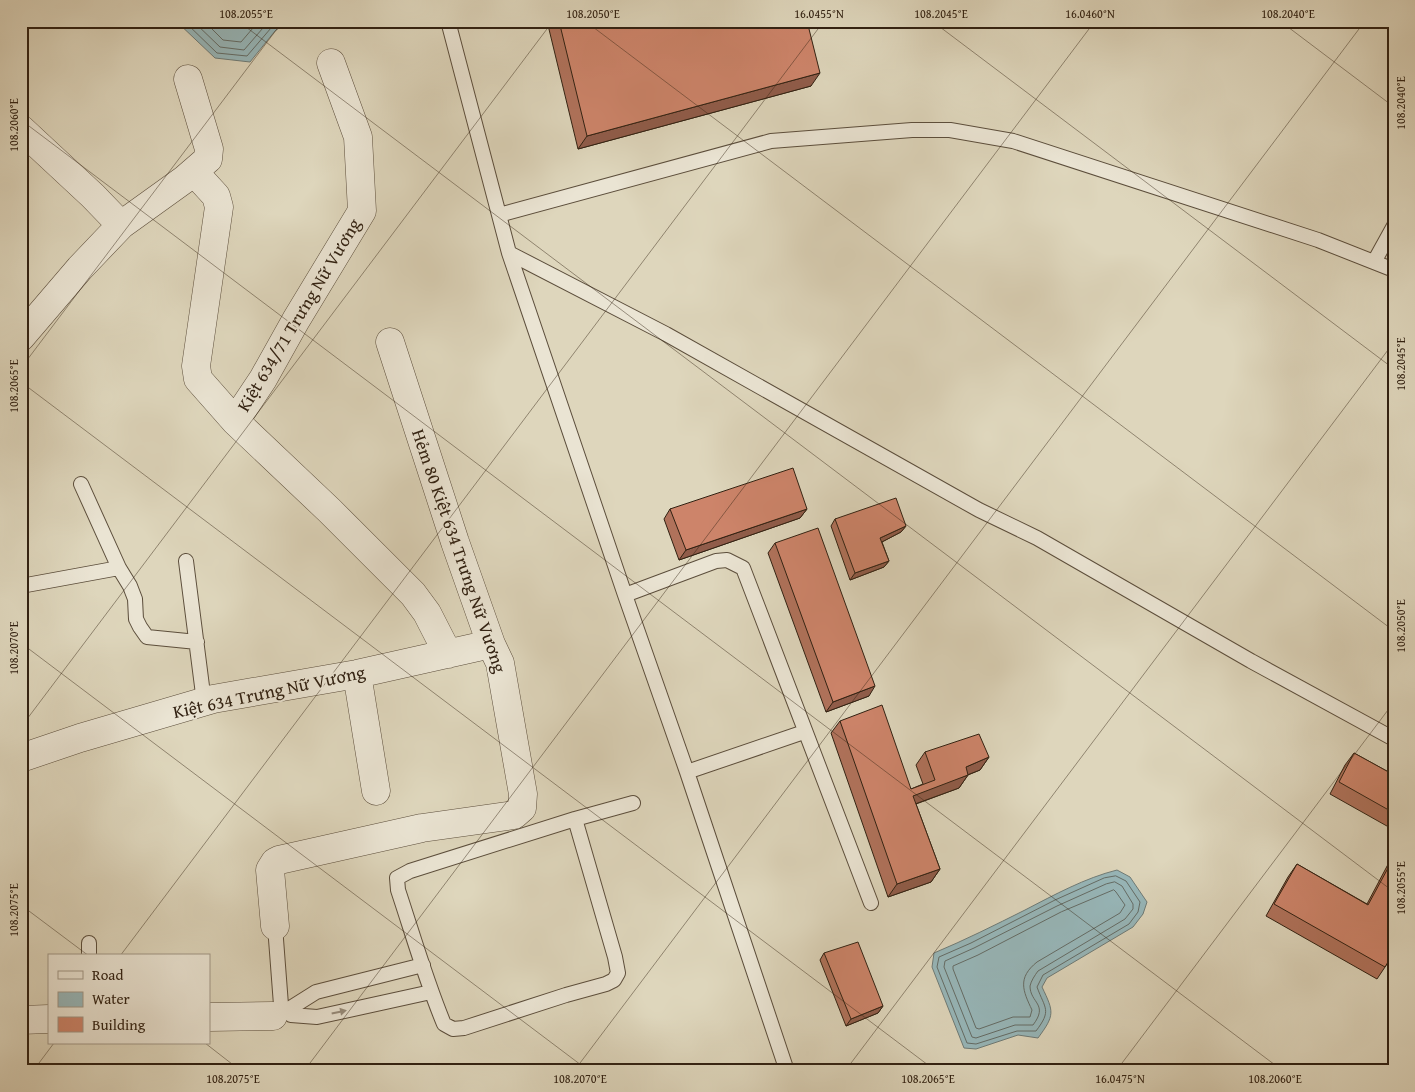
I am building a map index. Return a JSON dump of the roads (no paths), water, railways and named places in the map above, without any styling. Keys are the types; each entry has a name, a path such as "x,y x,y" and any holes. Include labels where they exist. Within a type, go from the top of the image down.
{"street":[{"name":"Kiệt 634/71 Trưng Nữ Vương","path":"235,421 263,379 296,320 362,211 358,137 331,63"},
{"path":"21,337 80,268 121,225 185,180 208,159 209,149 188,79"},
{"path":"21,129 93,196 121,225"},
{"name":"Kiệt 634/71 Trưng Nữ Vương","path":"194,172 216,196 219,207 196,366 198,379 235,421 330,511 413,594 427,613 448,654"},
{"name":"Hẻm 80 Kiệt 634 Trưng Nữ Vương","path":"275,926 270,870 275,862 279,860 422,828 514,815 522,808 523,794 500,663 491,644 455,542 390,342"},
{"name":"Kiệt 634 Trưng Nữ Vương","path":"21,758 80,738 204,702 357,674 491,644"},
{"path":"357,674 376,791"},
{"path":"210,1017 284,1011"},
{"path":"21,1020 48,1020"}],"lane":[{"path":"448,21 509,253 787,1071"},
{"path":"499,215 771,141 912,130 950,130 1013,141 1318,240 1394,270"},
{"path":"1374,262 1394,226"},
{"path":"509,253 666,334 980,510 1037,538 1251,661 1394,739"},
{"path":"81,484 119,568 130,586 135,599 136,618 147,637 196,642"},
{"path":"186,560 204,702"},
{"path":"624,595 716,561 727,560 743,568 870,903"},
{"path":"21,586 119,568"},
{"path":"686,772 804,732"},
{"path":"575,819 615,958 618,973 614,980 464,1028 453,1029 444,1024 431,992 398,890 397,878 410,871 575,819 633,803"},
{"path":"275,926 284,1011"},
{"path":"284,1011 316,992 423,965"},
{"path":"284,1011 316,1017 431,992"}],"water":[{"path":"176,21 288,21 275,31 250,62 215,58"},
{"path":"1117,870 1130,877 1147,902 1143,914 1133,927 1047,978 1042,987 1049,1002 1051,1013 1047,1024 1038,1038 1018,1035 976,1049 964,1048 932,967 934,953 1070,887"}]}
